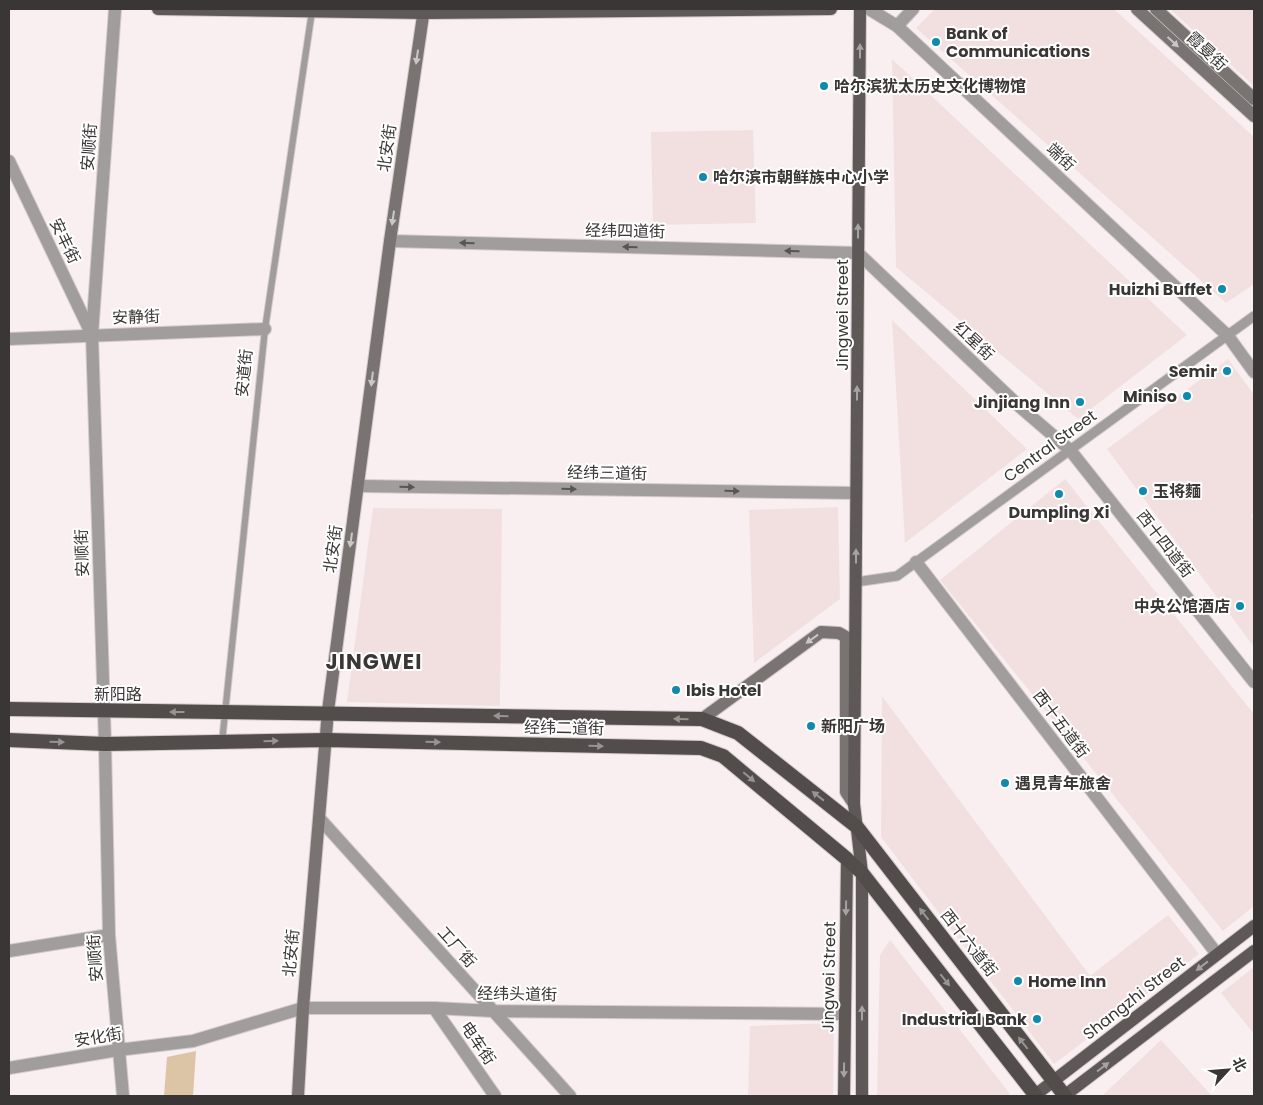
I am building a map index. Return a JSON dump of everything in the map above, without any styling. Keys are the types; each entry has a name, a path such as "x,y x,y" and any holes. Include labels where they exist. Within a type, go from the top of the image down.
{"highway":[{"name":"新阳路","path":"9,709 103,712 226,712"},
{"name":"经纬二道街","path":"226,712 702,719 738,733 857,827"},
{"path":"9,740 105,744 222,742"},
{"name":"经纬二道街","path":"222,742 326,740 701,748 723,756 862,873"},
{"name":"西十六道街","path":"857,827 1065,1096"},
{"path":"862,873 1035,1096"}],"main road":[{"path":"158,9 423,11 830,9"},
{"name":"Jingwei Street","path":"860,9 854,804 862,873 862,1096"},
{"name":"霞曼街","path":"1137,9 1254,116"},
{"name":"霞曼街","path":"1156,9 1254,99"},
{"name":"北安街","path":"298,1096 303,1008 328,713 390,241 423,11"},
{"path":"702,719 822,632 839,633 846,638 846,792 854,804"},
{"name":"Jingwei Street","path":"844,1096 847,859"},
{"name":"Shangzhi Street","path":"1035,1096 1254,926"},
{"path":"1065,1096 1254,951"}],"street":[{"name":"安顺街","path":"115,9 92,335 109,936 123,1096"},
{"name":"端街","path":"869,9 898,26 1228,336 1254,372"},
{"path":"898,26 913,9"},
{"name":"安丰街","path":"9,161 92,335"},
{"name":"经纬四道街","path":"390,241 858,253"},
{"name":"红星街","path":"858,253 1020,406 1070,450"},
{"name":"Central Street","path":"856,582 897,576 1254,316"},
{"name":"安静街","path":"9,339 265,329"},
{"name":"西十四道街","path":"1070,450 1254,682"},
{"name":"经纬三道街","path":"358,486 856,493"},
{"name":"西十五道街","path":"916,562 1217,954"},
{"name":"工厂街","path":"320,819 570,1096"},
{"path":"9,951 109,936"},
{"name":"经纬头道街","path":"193,1041 303,1008 844,1014"},
{"name":"电车街","path":"434,1008 495,1096"},
{"name":"安化街","path":"9,1068 118,1050 193,1041"}],"lane":[{"name":"安道街","path":"222,742 265,329 312,10"}],"shaded area":[{"path":"935,9 1114,9 1254,137 1254,284 1226,303 916,28"},
{"path":"1170,9 1254,9 1254,86"},
{"path":"892,59 1187,335 1078,419 896,267"},
{"name":"哈尔滨市朝鲜族中心小学","path":"753,130 756,223 653,225 651,132"},
{"path":"892,320 1027,449 905,543"},
{"path":"1228,359 1254,395 1254,513 1251,515 1254,520 1254,647 1107,449"},
{"path":"1065,479 1254,714 1254,906 1223,931 940,580"},
{"path":"838,507 840,599 754,663 749,510"},
{"path":"373,508 502,509 500,706 347,702"},
{"path":"882,696 1090,976 1168,915 1199,954 1054,1064 881,837"},
{"path":"890,940 1010,1094 1007,1096 877,1096 880,955"},
{"path":"1254,967 1254,1034 1221,993"},
{"path":"834,1023 833,1096 748,1096 750,1026"},
{"path":"1161,1040 1212,1096 1102,1096"},
{"path":"196,1051 193,1096 164,1096 167,1057"}],"place":[{"name":"Bank of Communications","path":"936,42"},
{"name":"哈尔滨犹太历史文化博物馆","path":"824,86"},
{"name":"哈尔滨市朝鲜族中心小学","path":"703,177"},
{"name":"Huizhi Buffet","path":"1222,289"},
{"name":"Semir","path":"1227,371"},
{"name":"Miniso","path":"1187,396"},
{"name":"Jinjiang Inn","path":"1080,402"},
{"name":"玉将麵","path":"1143,491"},
{"name":"Dumpling Xi","path":"1059,494"},
{"name":"中央公馆酒店","path":"1240,606"},
{"name":"Ibis Hotel","path":"676,690"},
{"name":"新阳广场","path":"811,726"},
{"name":"遇見青年旅舍","path":"1005,783"},
{"name":"Home Inn","path":"1018,981"},
{"name":"Industrial Bank","path":"1037,1019"}],"district":[{"name":"JINGWEI","path":"374,661"}]}
